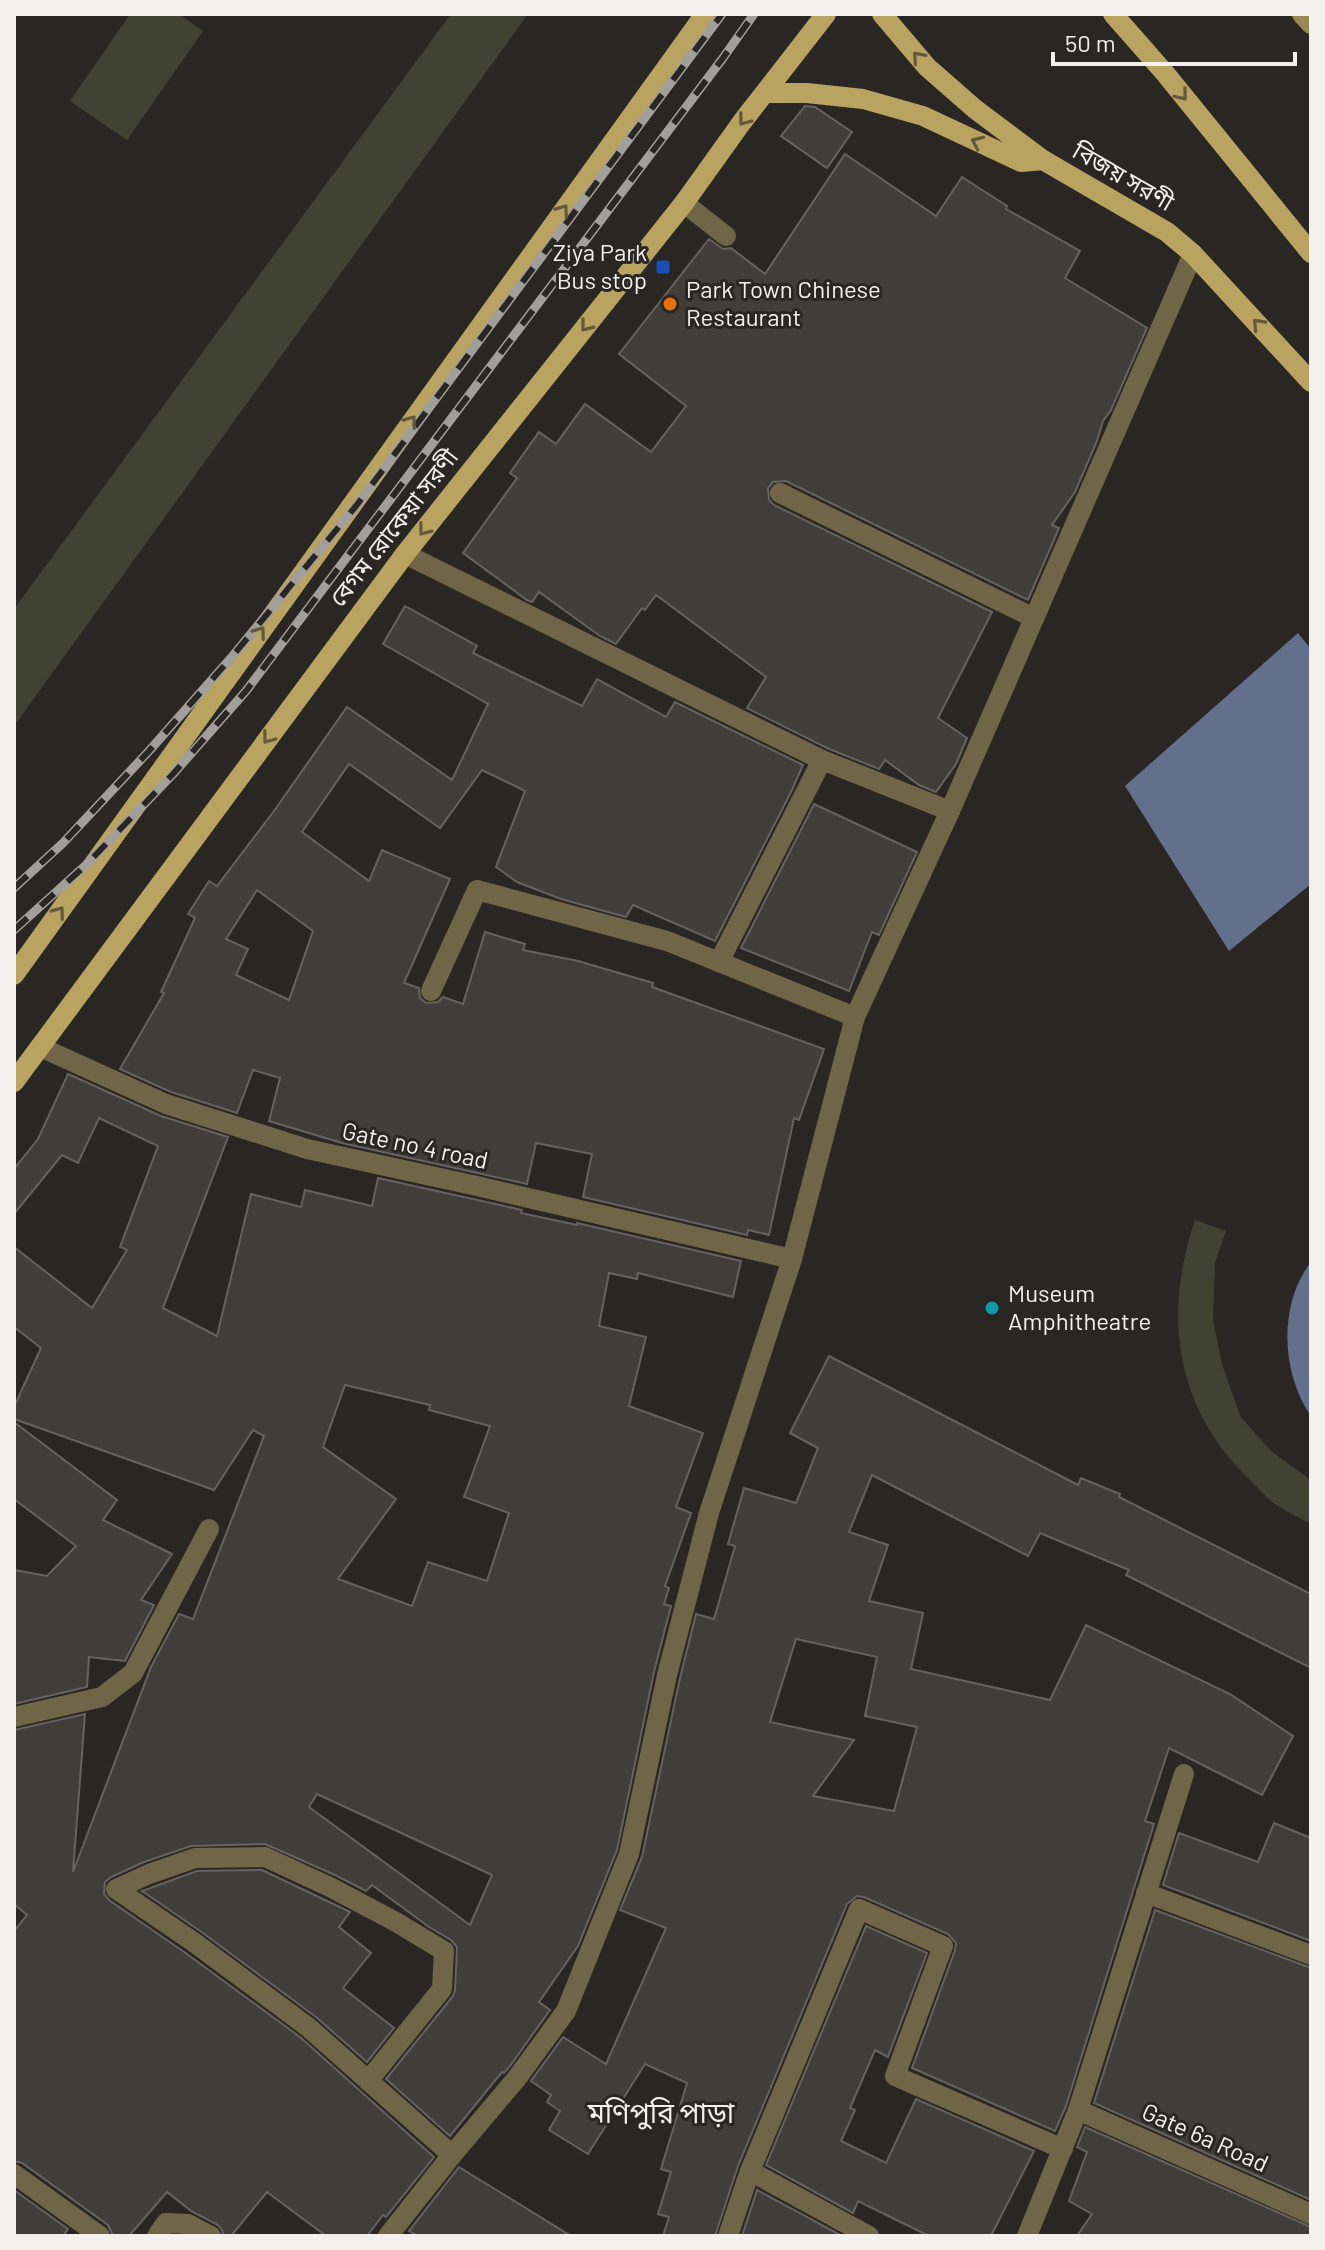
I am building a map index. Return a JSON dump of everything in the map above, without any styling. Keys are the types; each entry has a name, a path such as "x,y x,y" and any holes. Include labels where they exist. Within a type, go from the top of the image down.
{"main road":[{"name":"বেগম রোকেয়া সরণী","path":"14,975 705,14"},
{"name":"বেগম রোকেয়া সরণী","path":"14,1082 405,554 684,203 826,14"},
{"path":"882,14 927,67 975,109 1043,160"},
{"path":"1113,14 1311,253"},
{"path":"1302,14 1311,24"},
{"name":"বিজয় সরণী","path":"765,93 807,93 863,99 923,116 1021,162 1043,160 1167,232 1193,254 1311,382"}],"street":[{"path":"684,203 726,236"},
{"path":"388,2236 517,2078 566,2011 629,1854 667,1675 709,1513 792,1259 855,1017 950,811 1193,254"},
{"path":"780,493 1034,618"},
{"path":"405,554 822,760 950,811"},
{"path":"719,962 822,760"},
{"path":"431,991 477,890 667,941 855,1017"},
{"name":"Gate no 4 road","path":"40,1047 166,1104 307,1149 792,1259"},
{"path":"14,1717 102,1697 133,1673 209,1529"},
{"path":"1027,2236 1078,2110 1184,1774"},
{"path":"368,2081 442,1989 444,1951 330,1887 265,1857 195,1858 116,1889 308,2027 368,2081 452,2155"},
{"path":"1146,1893 1311,1955"},
{"path":"728,2236 750,2171 859,1909 943,1946 895,2076 1063,2149"},
{"name":"Gate 6a Road","path":"1078,2110 1311,2214"},
{"path":"750,2171 869,2236"},
{"path":"14,2174 100,2236"},
{"path":"157,2236 166,2223 188,2224 211,2236"}],"green space":[{"path":"130,14 179,14 203,31 127,140 70,101"},
{"path":"451,14 528,14 14,726 14,609"},
{"path":"1195,1220 1226,1231 1215,1263 1213,1320 1222,1364 1240,1416 1271,1451 1311,1480 1311,1524 1271,1501 1251,1481 1206,1424 1192,1393 1182,1360 1178,1326 1179,1292"}],"water":[{"path":"1298,633 1311,649 1311,884 1229,951 1125,786"},
{"path":"1311,1262 1311,1416 1294,1380 1287,1339 1293,1298"}],"building":[{"path":"805,106 815,107 852,132 827,168 781,136"},
{"path":"845,154 936,216 962,177 1007,206 1006,209 1080,251 1065,278 1147,328 1111,410 1103,421 1075,492 1052,525 1059,528 1028,600 786,481 773,482 768,488 769,500 774,505 992,612 938,718 967,738 956,764 936,792 919,785 885,760 879,769 827,748 747,708 766,677 656,595 645,610 642,608 616,644 539,592 532,602 527,600 463,553 517,478 510,473 539,432 556,444 585,404 651,452 686,406 619,354 709,239 723,249 731,248 765,274"},
{"path":"405,606 477,646 473,653 582,706 597,679 666,717 675,702 803,765 715,941 633,905 626,917 561,899 517,882 496,867 525,791 482,770 440,828 349,764 302,832 369,881 382,850 450,879 404,983 419,988 420,998 426,1003 438,1002 443,997 463,1004 485,932 525,944 523,950 578,961 653,983 652,987 824,1049 799,1120 794,1118 769,1235 748,1230 747,1235 583,1197 592,1154 536,1143 527,1184 342,1143 269,1121 280,1078 253,1070 237,1113 171,1092 120,1069 164,993 161,992 195,918 188,914 209,881 217,886 347,707 452,780 488,704 383,644","holes":["257,890 313,931 289,1000 236,975 248,949 226,939"]},
{"path":"814,804 917,852 879,935 872,932 849,991 741,948"},
{"path":"68,1074 161,1116 228,1137 163,1308 217,1336 251,1194 301,1207 305,1190 372,1206 378,1178 741,1261 733,1297 638,1273 637,1279 609,1273 599,1326 646,1337 629,1406 703,1433 676,1507 691,1513 665,1586 669,1588 664,1604 671,1606 617,1850 578,1946 539,2002 550,2010 510,2066 450,2136 386,2079 453,1996 457,1947 451,1940 372,1885 366,1891 265,1844 191,1846 144,1862 105,1882 104,1894 109,1900 300,2037 434,2157 367,2236 326,2236 267,2192 231,2236 224,2236 218,2225 191,2211 167,2192 129,2236 113,2236 108,2225 22,2163 14,2161 14,1931 27,1915 14,1904 14,1730 85,1714 73,1872 151,1667 179,1614 193,1619 264,1436 253,1430 214,1490 14,1419 14,1407 41,1348 14,1327 14,1247 92,1308 127,1250 120,1247 158,1146 99,1118 78,1163 62,1155 14,1214 14,1169 38,1139","holes":["345,1385 430,1405 429,1410 490,1426 464,1497 509,1513 487,1581 428,1562 412,1606 338,1579 396,1499 323,1447","317,1794 492,1875 470,1925 309,1807"]},
{"path":"829,1356 1078,1485 1081,1478 1120,1494 1119,1497 1311,1594 1311,1668 1126,1575 1129,1570 1040,1533 1028,1556 872,1475 849,1532 888,1545 869,1601 923,1613 911,1669 1050,1700 1086,1625 1230,1694 1293,1736 1262,1795 1169,1748 1145,1821 1154,1824 1066,2106 1055,2131 912,2068 956,1943 948,1934 857,1896 847,1904 738,2166 715,2236 663,2236 669,2217 658,2214 671,2172 661,2169 687,2083 645,2064 588,2154 549,2130 560,2111 547,2102 551,2095 531,2081 563,2037 606,2064 666,1928 620,1910 642,1857 696,1614 714,1619 735,1546 728,1544 744,1488 796,1503 818,1448 790,1433","holes":["796,1639 877,1657 865,1716 917,1727 894,1811 813,1796 854,1740 770,1722"]},
{"path":"14,1422 117,1500 103,1520 172,1554 141,1600 154,1605 125,1661 89,1657 87,1687 14,1704 14,1570 47,1576 76,1546 14,1499"},
{"path":"1274,1823 1311,1838 1311,1941 1163,1885 1179,1833 1258,1862"},
{"path":"262,1870 350,1912 339,1927 371,1953 343,1988 394,2028 367,2062 316,2017 142,1891 197,1871"},
{"path":"1155,1910 1311,1968 1311,2200 1094,2103"},
{"path":"866,1926 927,1953 888,2057 875,2050 850,2108 855,2110 841,2141 886,2163 916,2099 1034,2151 991,2236 929,2236 858,2201 853,2213 766,2165"},
{"path":"1085,2127 1311,2227 1311,2236 1077,2236 1092,2214 1069,2201 1087,2152 1077,2147"},
{"path":"459,2167 571,2236 418,2236 409,2231"},
{"path":"14,2190 68,2229 63,2236 14,2236"},
{"path":"757,2190 842,2236 742,2236"}],"railway":[{"path":"14,888 63,843 149,751 231,658 356,506 722,14"},
{"path":"14,930 86,865 173,774 246,691 754,14"}],"place":[{"name":"Ziya Park Bus stop","path":"663,267"},
{"name":"Park Town Chinese Restaurant","path":"670,304"},
{"name":"Museum Amphitheatre","path":"992,1308"}],"district":[{"name":"মণিপুরি পাড়া","path":"661,2113"}]}
